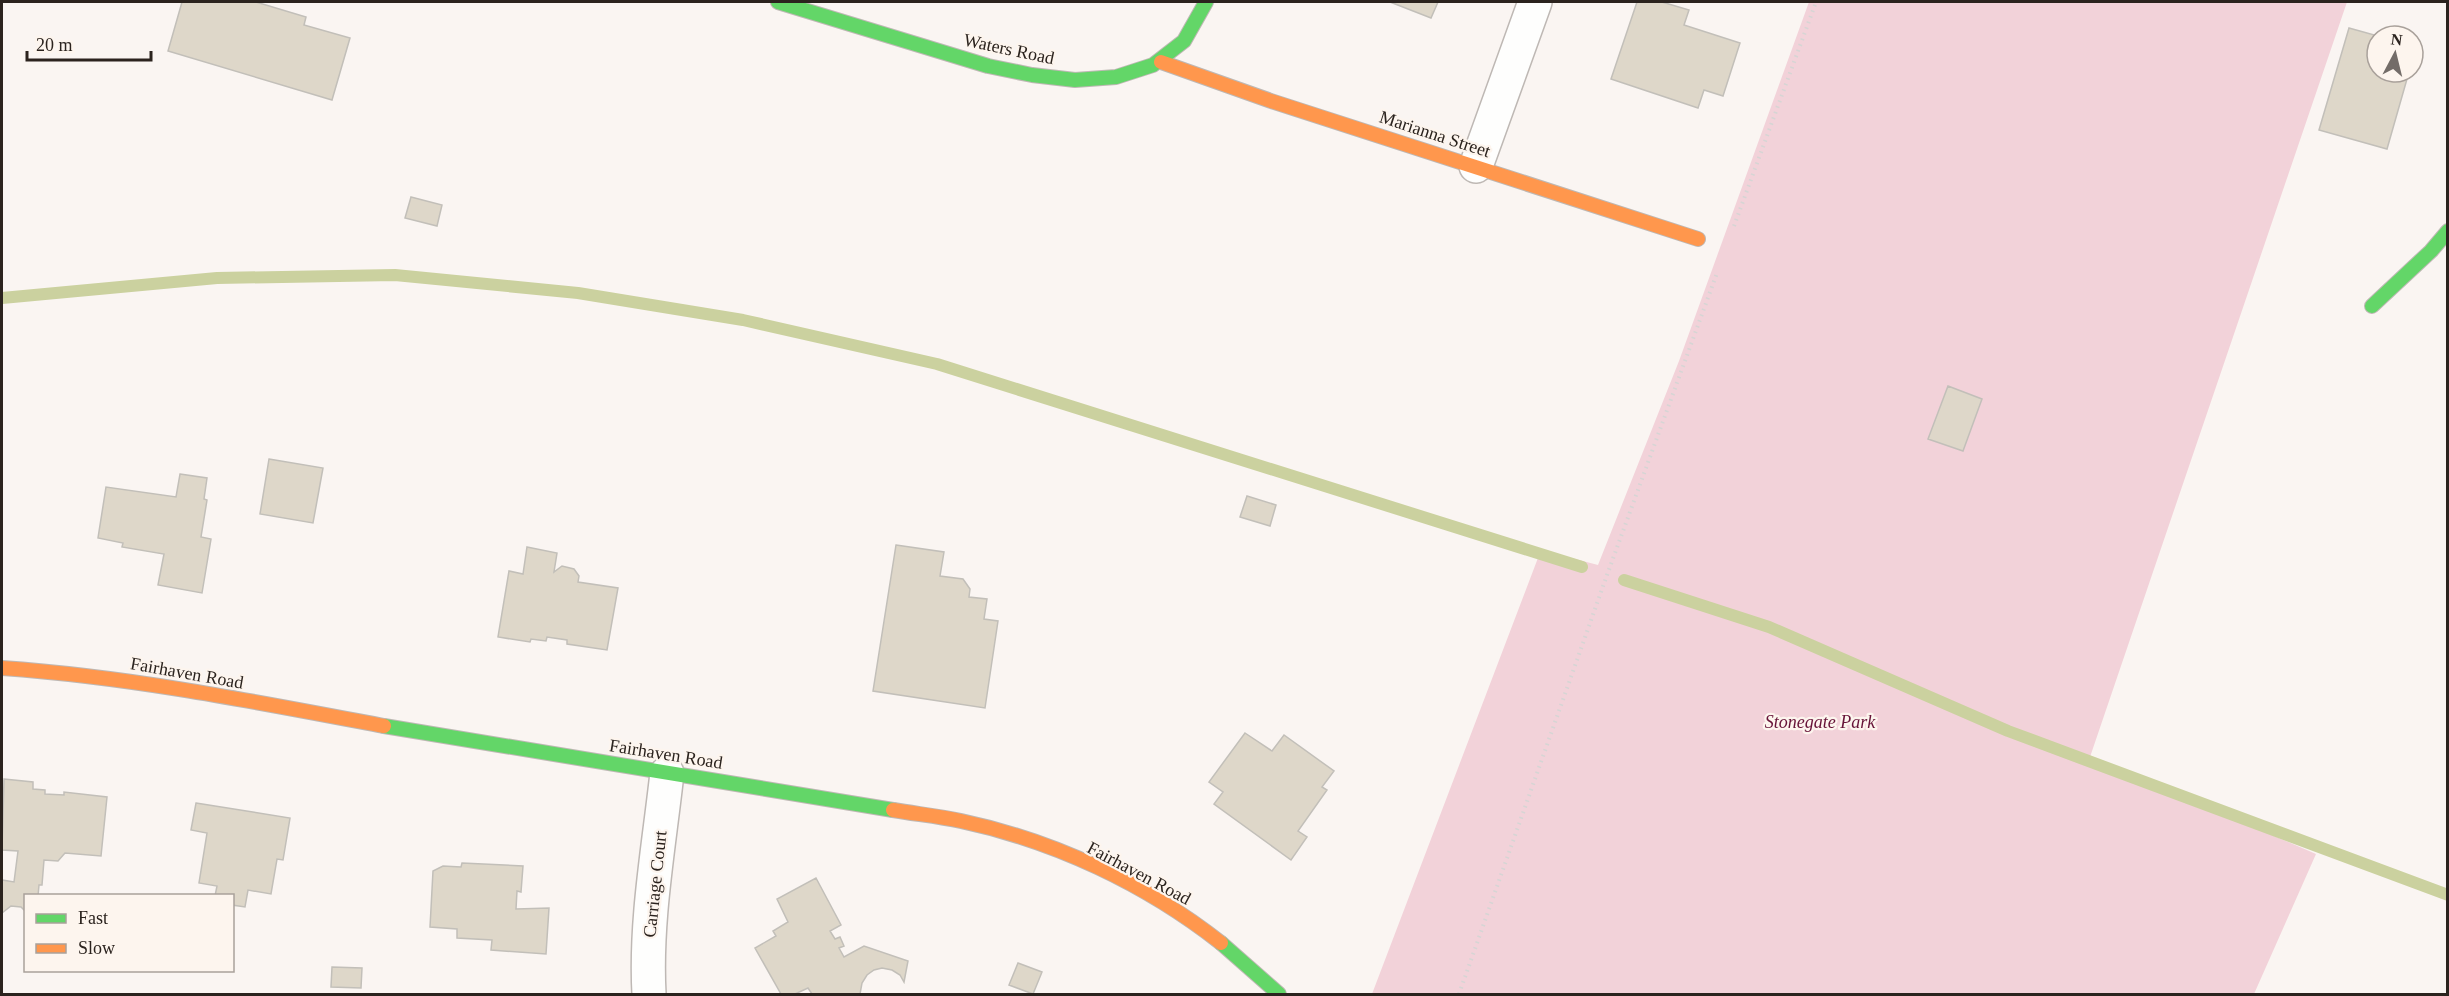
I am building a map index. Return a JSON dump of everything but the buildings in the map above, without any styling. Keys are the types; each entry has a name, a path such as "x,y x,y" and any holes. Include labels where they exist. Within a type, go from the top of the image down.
{"street":[{"name":"Waters Road","path":"778,2 997,69 1042,77 1082,80 1117,77 1161,62 1176,51 1190,35 1206,2"},
{"path":"1476,166 1535,2"},
{"name":"Marianna Street","path":"1161,62 1271,101 1698,238"},
{"path":"2373,306 2431,251 2448,231"},
{"name":"Fairhaven Road","path":"2,668 125,680 962,821 1022,838 1087,863 1142,891 1188,919 1280,994"},
{"name":"Carriage Court","path":"649,994 651,914 667,773"}],"path":[{"path":"1731,235 1816,2"},
{"path":"1459,994 1607,575 1719,268"}],"green space":[{"name":"Stonegate Park","path":"1809,2 2347,2 2090,757 2316,854 2254,994 1372,994 1541,550 1598,565 1679,361"}],"waterway":[{"path":"2,298 217,278 395,275 578,293 743,320 937,364 1582,567"},
{"path":"1624,580 1769,627 2008,731 2448,895"}],"traffic: fast":[{"path":"778,2 988,66 1032,75 1075,80 1116,77 1153,65 1184,41 1206,2"},
{"path":"2372,306 2431,251 2448,231"},
{"path":"384,726 893,810"},
{"path":"1221,943 1279,994"}],"traffic: slow":[{"path":"1161,62 1271,101 1698,239"},
{"path":"2,668 146,684 384,726"},
{"path":"893,810 953,819 1031,840 1065,853 1131,884 1162,902 1221,943"}]}
